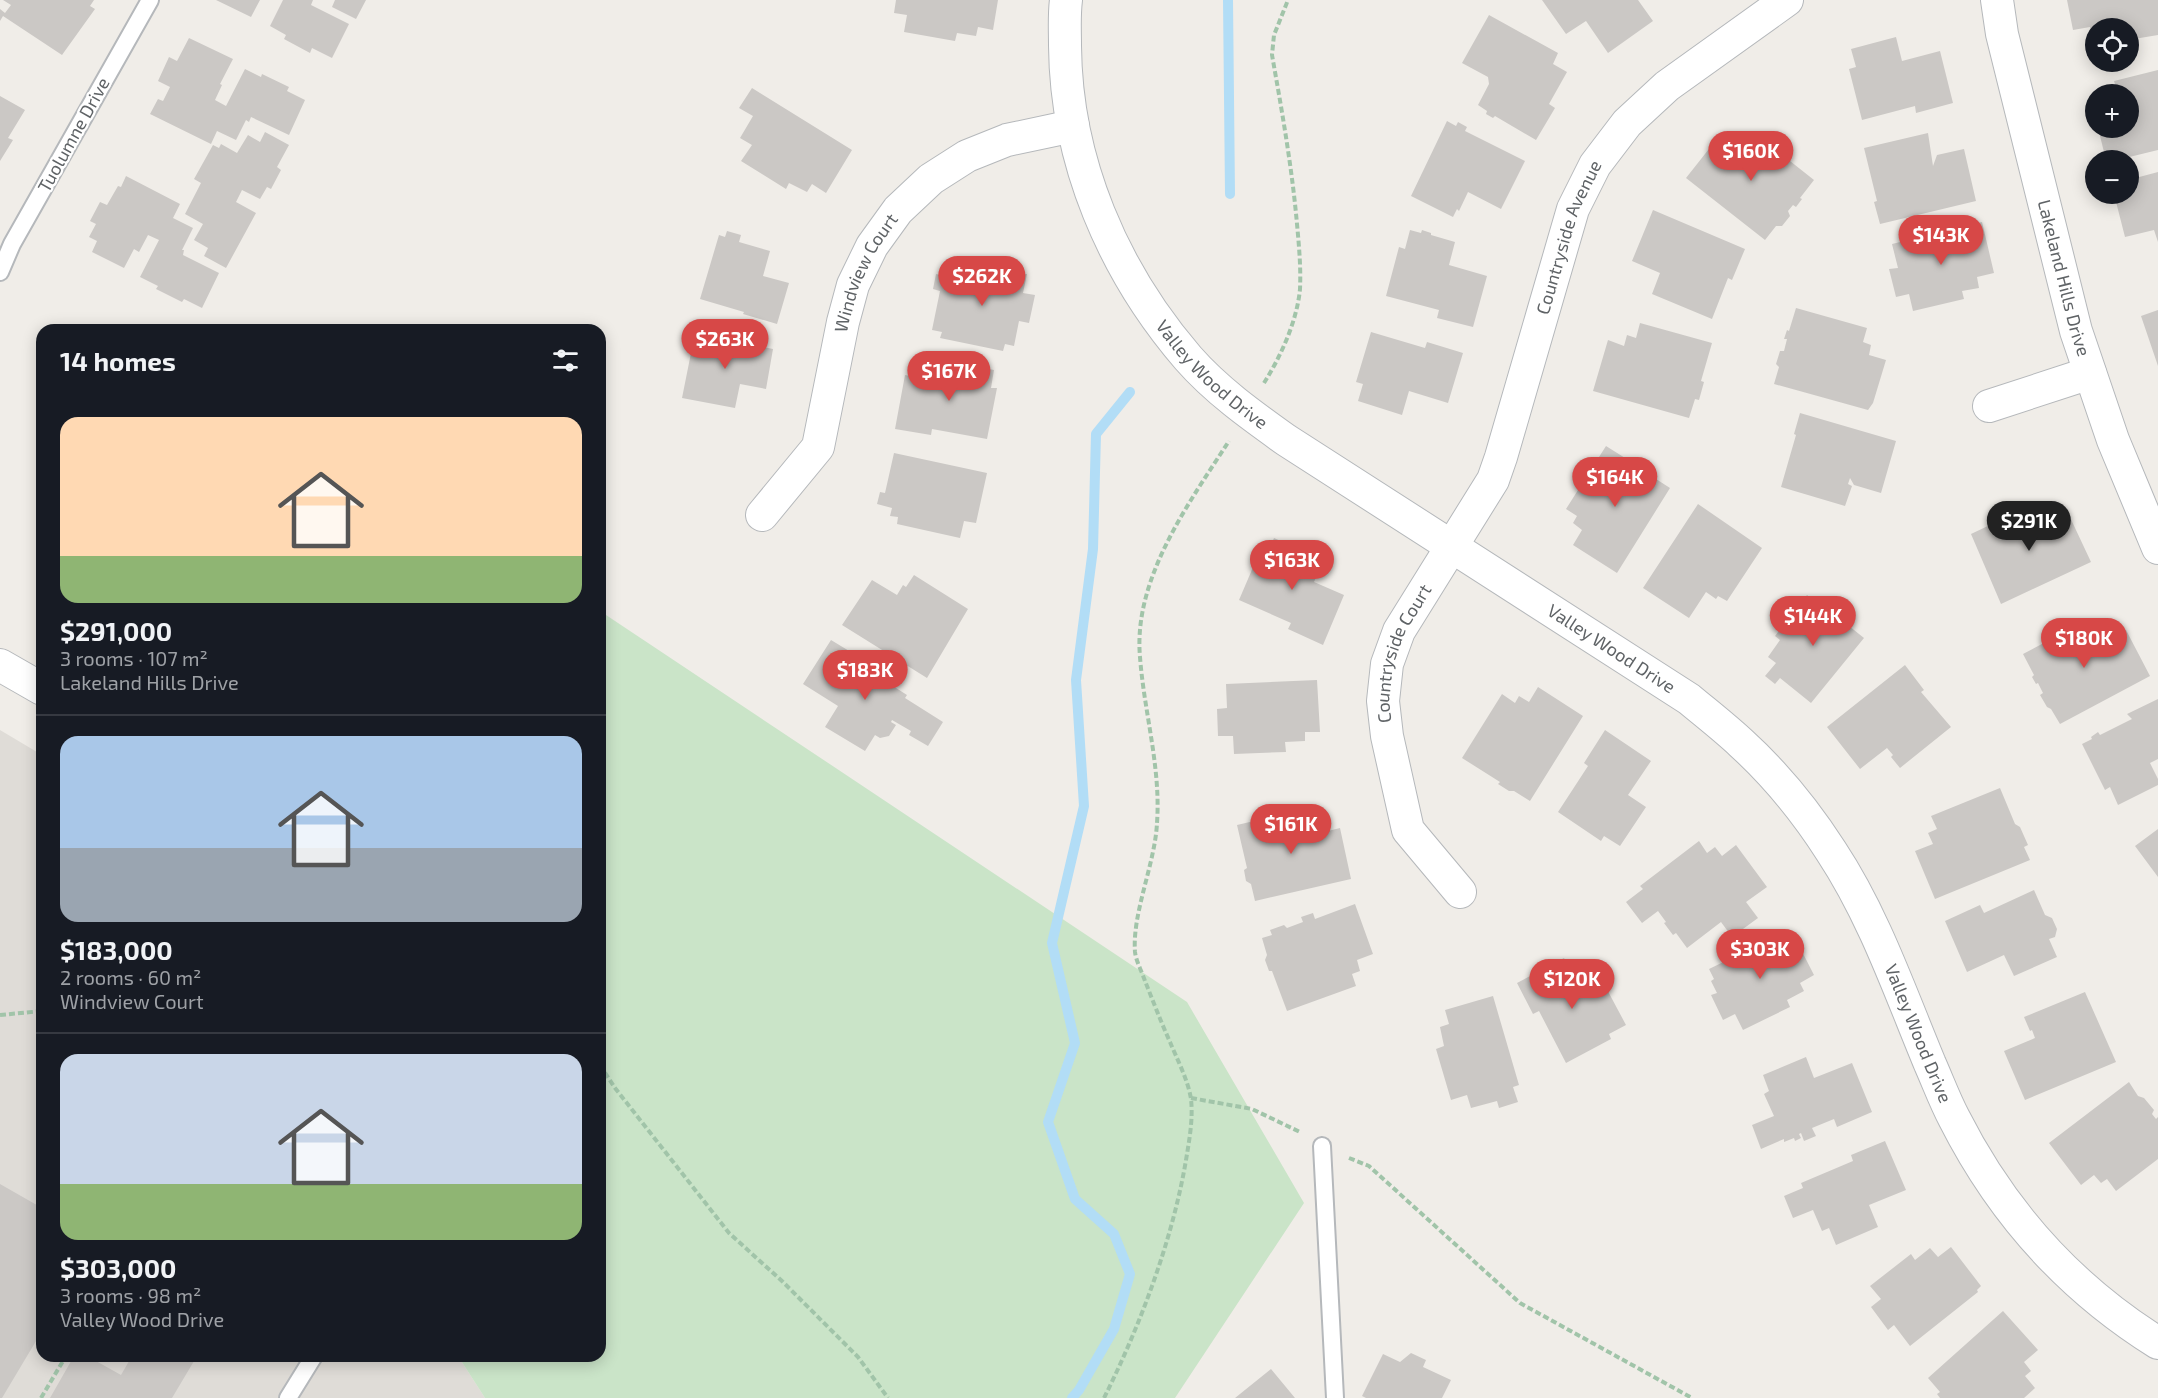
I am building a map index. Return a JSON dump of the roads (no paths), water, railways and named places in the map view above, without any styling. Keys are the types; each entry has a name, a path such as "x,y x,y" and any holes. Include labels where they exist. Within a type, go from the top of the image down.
{"street":[{"name":"Valley Wood Drive","path":"1066,0 1066,70 1073,126 1090,191 1114,248 1146,304 1189,359 1237,405 1286,440 1689,699 1742,744 1791,795 1832,851 1867,914 1953,1118 1987,1177 2025,1229 2073,1280 2125,1322 2158,1343"},
{"name":"Countryside Avenue","path":"1452,546 1495,472 1573,209 1595,165 1626,123 1667,86 1787,0"},
{"name":"Lakeland Hills Drive","path":"1997,0 2008,57 2076,331 2113,440 2158,548"},
{"name":"Windview Court","path":"762,515 818,447 843,322 853,285 872,246 898,210 931,180 967,156 1007,140 1073,126"},
{"path":"1989,406 2090,373"},
{"name":"Countryside Court","path":"1452,546 1399,631 1387,664 1383,701 1387,736 1408,830 1460,892"},
{"path":"0,665 36,686"}],"lane":[{"name":"Tuolumne Drive","path":"0,272 12,244 150,0"},
{"path":"1322,1146 1335,1398"},
{"path":"288,1398 310,1362"}],"waterway":[{"path":"1228,0 1230,194"},
{"path":"1072,1398 1079,1390 1114,1329 1130,1274 1114,1234 1075,1199 1048,1122 1075,1043 1052,943 1084,806 1076,680 1093,549 1096,434 1130,392"}]}
